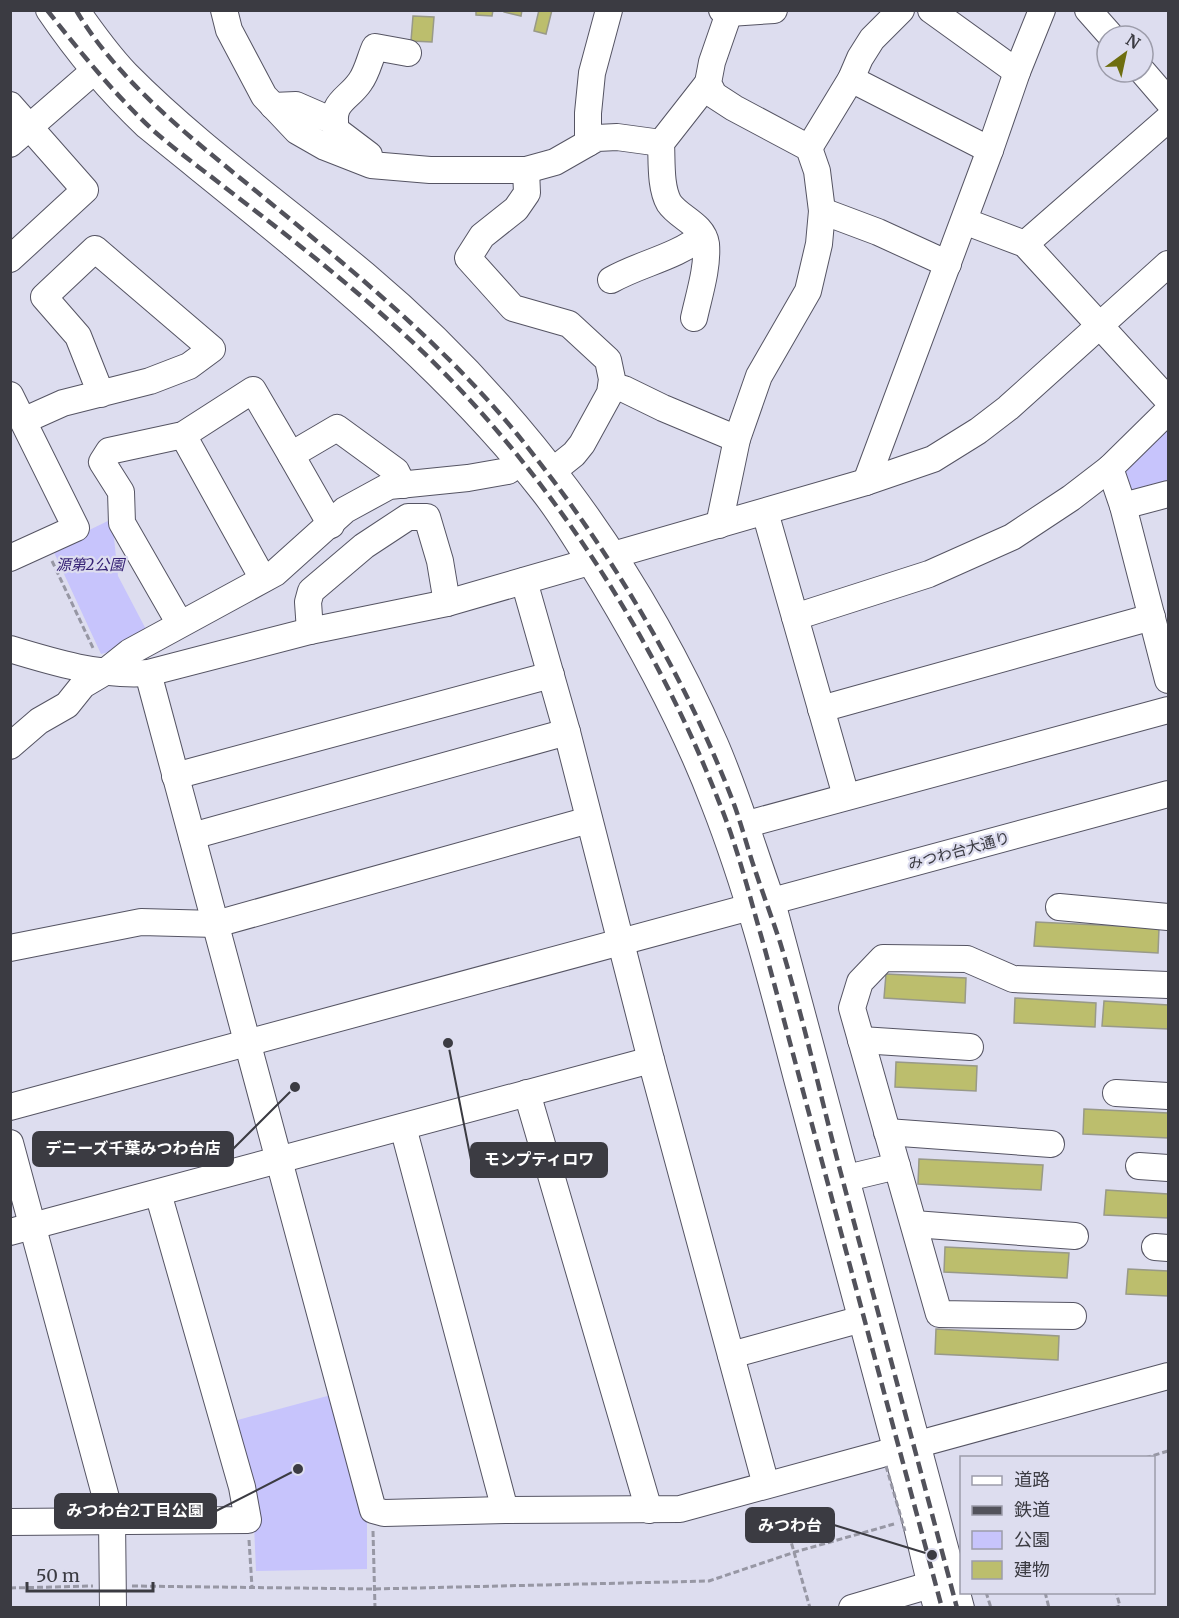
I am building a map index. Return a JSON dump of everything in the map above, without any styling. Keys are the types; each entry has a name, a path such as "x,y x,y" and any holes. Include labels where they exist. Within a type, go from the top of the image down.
{"street":[{"path":"49,10 70,42 117,98 147,126 352,294 407,343 471,406 545,493 640,643 666,693 761,904 847,1178 900,1453 910,1524 933,1596 852,1608"},
{"path":"76,10 106,51 158,104 367,276 423,327 486,391 554,470 615,556 659,630 715,744 744,825 761,904 862,1319 900,1453 961,1608"},
{"path":"224,10 229,30 264,96 273,106 297,131 325,147 371,165 430,170 526,170 555,162 597,138 617,137 660,143"},
{"path":"588,143 592,73 609,10"},
{"path":"694,318 703,276 706,243 696,226 669,203 664,189 660,143 708,83 726,12 774,10"},
{"path":"808,148 851,79 872,39 901,10"},
{"path":"931,10 1017,72"},
{"path":"866,482 1042,10"},
{"path":"1088,10 1100,24"},
{"path":"384,166 336,130 335,122 340,101 360,82 375,47 408,53"},
{"path":"10,144 94,71"},
{"path":"851,79 990,150"},
{"path":"708,83 714,95 808,148 817,171 822,211 819,244 808,291 759,376 737,439 719,525"},
{"path":"1153,84 1168,101"},
{"path":"10,105 85,190 10,259"},
{"path":"273,106 296,105 335,122"},
{"path":"1025,244 1168,119"},
{"path":"526,170 527,193 516,209 482,236 468,258 513,308 569,324 608,360 612,386 582,444 574,454 554,470"},
{"path":"822,211 878,232 948,264"},
{"path":"964,221 1025,244 1168,399"},
{"path":"611,280 630,269 688,248 702,236"},
{"path":"25,420 63,403 101,394 150,381 189,366 212,349 95,249 44,297 78,336 101,394"},
{"path":"10,648 61,665 100,672 148,673 310,631 447,603 866,482 933,459 978,431 1008,408 1168,264"},
{"path":"612,386 624,389 737,439"},
{"path":"180,624 122,523 121,492 102,462 109,451 183,435 253,390 331,525"},
{"path":"10,395 25,420 76,528 10,558"},
{"path":"795,617 929,574 1012,537 1071,498 1110,468 1168,411"},
{"path":"291,455 337,428 396,471 403,484"},
{"path":"183,435 263,579"},
{"path":"10,746 39,721 67,705 83,685 130,652 275,573 345,510 389,486 468,478 508,471 519,463"},
{"path":"1110,468 1123,506 1168,680"},
{"path":"1123,506 1168,494"},
{"path":"765,512 846,796"},
{"path":"310,631 308,602 310,591 364,546 408,517 427,517 440,561 447,603"},
{"path":"524,581 567,732 620,943 731,1355 760,1487"},
{"path":"821,709 1152,617"},
{"path":"148,673 373,1510 384,1513 680,1509 900,1453 1168,1376"},
{"path":"176,776 551,675"},
{"path":"744,825 1168,710"},
{"path":"192,836 567,732"},
{"name":"みつわ台大通り","path":"10,1107 1168,794"},
{"path":"10,948 141,922 216,924 589,820"},
{"path":"1059,907 1168,917"},
{"path":"1072,1316 939,1314 852,1008 860,982 883,958 967,959 1014,979 1168,985"},
{"path":"861,1040 970,1047"},
{"path":"21,1230 651,1060"},
{"path":"527,1093 649,1510"},
{"path":"1116,1093 1168,1096"},
{"path":"403,1127 506,1510"},
{"path":"887,1132 1051,1144"},
{"path":"10,1143 21,1230 112,1520 113,1597"},
{"path":"847,1178 897,1166"},
{"path":"1139,1166 1168,1168"},
{"path":"10,1521 248,1520 242,1487 158,1193"},
{"path":"914,1224 1075,1236"},
{"path":"731,1355 862,1319"}],"path":[{"path":"44,543 96,654 100,672"},
{"path":"1152,1456 1168,1451"},
{"path":"10,1588 113,1597 252,1587 374,1589 709,1581 795,1552 910,1524 900,1453"},
{"path":"760,1487 766,1528 788,1531 810,1608"},
{"path":"373,1510 375,1608"},
{"path":"248,1520 252,1587"},
{"path":"1114,1608 1120,1606 1116,1594"}],"green space":[{"path":"1168,423 1168,490 1131,500 1115,471"},
{"name":"源第2公園","path":"112,519 118,576 150,637 131,646 101,654 52,548"},
{"path":"331,1395 367,1508 367,1569 256,1571 254,1525 234,1421"}],"building":[{"path":"476,10 493,10 492,16 476,15"},
{"path":"504,10 522,10 521,16 504,12"},
{"path":"539,10 552,10 546,34 534,31"},
{"path":"413,16 434,17 432,42 411,41"},
{"path":"1036,922 1159,928 1158,953 1034,946"},
{"path":"886,974 966,978 965,1003 884,998"},
{"path":"1015,998 1096,1003 1095,1027 1014,1023"},
{"path":"1104,1001 1168,1005 1168,1029 1102,1026"},
{"path":"896,1062 977,1066 976,1091 895,1087"},
{"path":"1084,1109 1168,1113 1168,1138 1083,1134"},
{"path":"919,1159 1043,1165 1041,1190 918,1184"},
{"path":"1106,1190 1168,1194 1168,1218 1104,1215"},
{"path":"945,1247 1069,1253 1067,1278 944,1272"},
{"path":"1128,1269 1168,1271 1168,1296 1126,1294"},
{"path":"936,1329 1059,1336 1058,1360 935,1354"}],"railway":[{"path":"47,10 112,88 155,132 354,290 446,375 495,428 541,485 584,545 624,607 691,736 732,837 764,946 942,1608"},
{"path":"76,10 114,63 161,111 395,309 459,369 517,434 581,519 639,608 665,655 712,750 732,799 780,942 957,1608"}],"place":[{"name":"モンプティロワ","path":"448,1043"},
{"name":"デニーズ千葉みつわ台店","path":"295,1087"},
{"name":"みつわ台2丁目公園","path":"298,1469"},
{"name":"みつわ台","path":"932,1555"}]}
